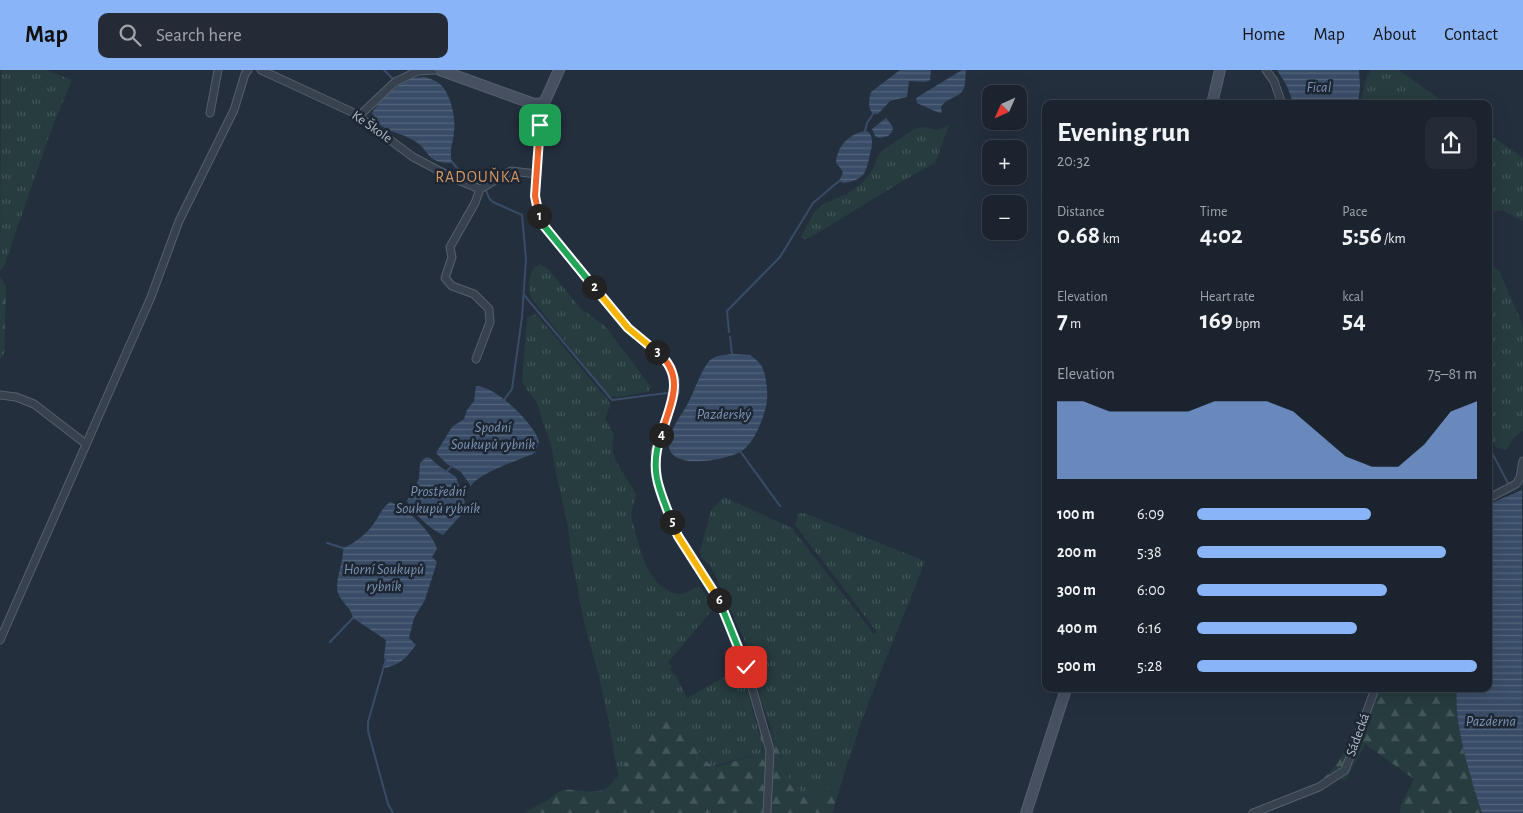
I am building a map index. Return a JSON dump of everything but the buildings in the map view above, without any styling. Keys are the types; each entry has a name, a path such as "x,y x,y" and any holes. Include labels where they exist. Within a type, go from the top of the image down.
{"main road":[{"path":"440,70 534,104 544,103 558,70"},
{"path":"1213,100 1220,70"},
{"path":"1026,813 1065,692"}],"street":[{"path":"210,112 218,70"},
{"path":"0,640 151,297 179,221 234,110 245,74 248,70"},
{"name":"Ke Škole","path":"261,70 360,116 413,157 451,177 480,189"},
{"path":"360,116 395,82 418,71 435,70"},
{"path":"1266,70 1274,81 1281,100"},
{"path":"544,103 539,129 535,196 540,221 616,315 628,328 661,354 670,367 675,379 675,392 655,452 658,485 678,536 718,598 746,667 770,750 767,813"},
{"path":"476,359 490,322 489,310 474,294 452,286 445,278 452,257 450,247 476,203 480,189 511,171 537,174"},
{"path":"0,395 16,397 34,404 86,444"},
{"path":"1492,496 1516,484 1520,478 1523,461"},
{"name":"Sádecká","path":"1252,813 1319,787 1345,770 1374,692"}],"green space":[{"path":"1,70 46,70 72,80 52,128 4,266 0,271"},
{"path":"1371,70 1399,70 1440,100 1361,100 1367,76"},
{"path":"949,125 935,163 811,237 805,239 801,237 814,212 823,204 847,194 862,183 874,167 877,157 883,150 914,129 924,127 937,130"},
{"path":"1492,136 1523,158 1523,221 1502,210 1492,212"},
{"path":"540,264 549,270 581,309 605,326 651,387 648,392 617,397 609,396 531,298 529,283 531,274"},
{"path":"1492,266 1499,270 1523,326 1523,431 1513,438 1509,447 1505,450 1496,447 1492,440"},
{"path":"0,276 6,286 4,355 0,359"},
{"path":"536,314 609,401 610,406 605,418 614,435 612,444 615,459 636,495 631,514 632,521 641,552 650,573 664,588 674,593 685,593 695,587 700,587 714,608 668,662 672,667 670,669 675,674 687,698 737,670 743,674 762,745 762,753 713,766 703,757 677,724 625,764 618,776 598,672 585,627 552,448 538,405 522,381 527,318"},
{"path":"724,497 792,528 874,634 877,632 795,525 799,513 804,513 925,561 870,700 848,763 834,783 822,793 810,799 791,783 760,698 751,655 717,579 710,565 702,558 700,552 711,510"},
{"path":"1370,692 1457,692 1456,703 1460,734 1482,813 1400,813 1401,804 1414,779 1365,744 1346,780 1324,778 1333,769 1347,748"},
{"path":"659,719 677,723 707,762 715,767 762,753 759,733 771,730 791,783 810,799 816,797 832,785 847,765 832,813 524,813 562,791 593,792 609,786 622,770 643,732"}],"water":[{"path":"900,70 931,70 930,80 925,82 909,81 907,97 890,101 878,114 873,114 869,106 871,92"},
{"path":"962,70 966,70 963,90 959,95 950,99 941,107 942,113 917,103 916,98"},
{"name":"Fical","path":"1277,70 1359,70 1358,100 1292,100 1286,84"},
{"path":"426,77 439,83 444,88 452,106 454,136 451,150 452,163 444,163 433,159 414,140 380,125 372,113 385,97 403,83 414,78"},
{"path":"886,118 893,127 892,132 888,136 879,138 875,136 872,129"},
{"path":"865,131 869,132 872,138 866,171 860,178 843,183 839,181 842,171 836,163 841,146 849,138"},
{"name":"Pazderský","path":"732,354 750,355 759,363 764,372 767,392 766,405 762,421 754,436 750,443 740,452 722,458 698,461 677,457 671,451 670,437 706,365 713,358"},
{"name":"Spodní Soukupů rybník","path":"476,386 493,392 513,407 529,425 539,441 535,453 482,476 471,486 461,472 447,464 436,453 452,427 464,419 467,410 474,401"},
{"name":"Prostřední Soukupů rybník","path":"426,457 456,477 465,502 462,514 443,535 423,521 413,511 407,501 419,479 420,463"},
{"name":"Pazderna","path":"1522,490 1523,813 1482,813 1460,734 1456,702 1457,692 1492,692 1492,503"},
{"name":"Horní Soukupů rybník","path":"390,502 410,514 430,535 437,549 432,557 437,562 425,600 414,618 409,638 416,645 403,660 385,668 386,640 353,618 337,588 343,548 365,534"}],"waterway":[{"path":"384,70 395,81"},
{"path":"865,131 867,123 873,114"},
{"path":"452,162 457,168 483,183 489,198 493,202 522,215 526,259 522,317 512,389 504,400"},
{"path":"729,332 727,311 780,257 813,203 839,181"},
{"path":"524,295 612,400 667,393 670,395"},
{"path":"730,337 732,354"},
{"path":"740,451 780,506"},
{"path":"1492,453 1508,483"},
{"path":"446,472 453,465"},
{"path":"327,543 343,548"},
{"path":"330,642 353,618"},
{"path":"386,659 368,722 368,731 388,804 393,813"}],"district":[{"name":"RADOUŇKA","path":"478,177"}],"route":[{"path":"540,125 535,196 540,221 616,315 628,328 661,354 670,367 675,379 675,392 655,452 658,485 678,536 718,598 746,667"}]}
